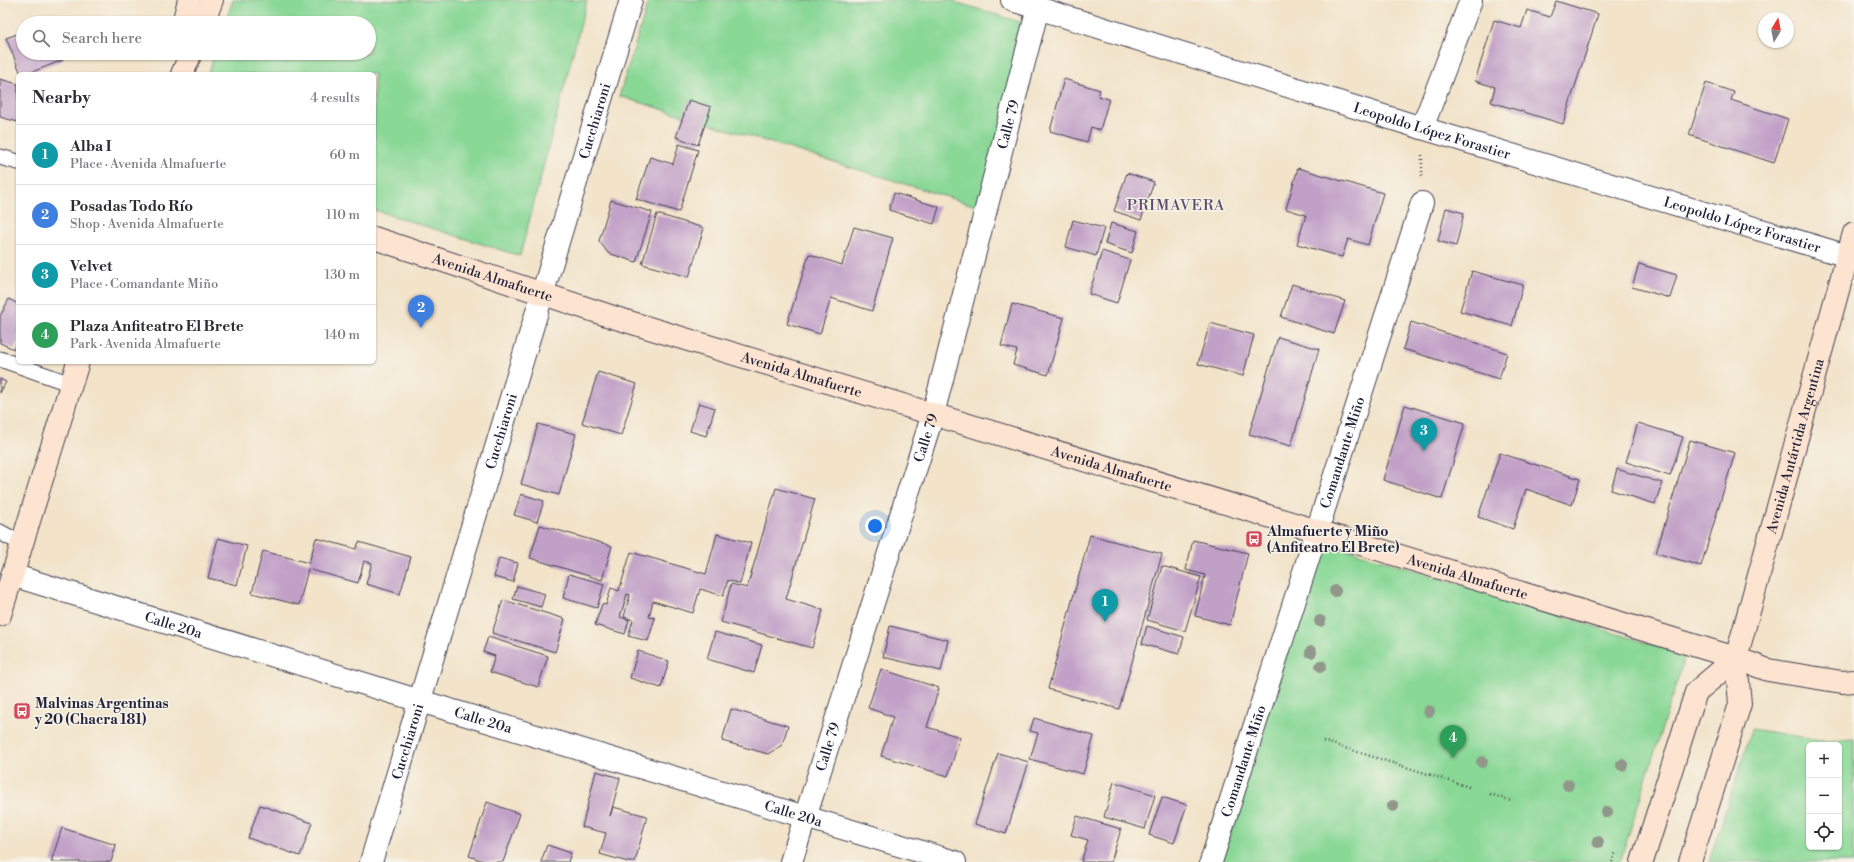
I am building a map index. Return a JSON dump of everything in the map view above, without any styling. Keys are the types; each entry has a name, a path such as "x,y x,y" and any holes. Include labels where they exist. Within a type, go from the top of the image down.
{"main road":[{"path":"185,16 189,0"},
{"path":"206,16 212,0"},
{"path":"170,72 173,60"},
{"path":"183,72 188,60"},
{"name":"Avenida Antártida Argentina","path":"1690,862 1740,704 1736,658 1851,257 1854,233"},
{"name":"Avenida Almafuerte","path":"376,239 542,295 1736,658 1768,670 1842,682 1854,681"},
{"path":"0,615 77,364"},
{"path":"1642,862 1696,692 1736,658"}],"street":[{"name":"Cucchiaroni","path":"371,862 631,0"},
{"name":"Leopoldo López Forastier","path":"1012,0 1422,128 1851,257"},
{"path":"1422,128 1471,0"},
{"name":"Calle 79","path":"791,862 933,414 1038,8"},
{"name":"Comandante Miño","path":"1211,862 1422,203"},
{"name":"Calle 20a","path":"12,575 420,701 955,862"}],"lane":[{"path":"0,157 16,161"},
{"path":"0,359 71,384"},
{"path":"0,532 22,544"}],"path":[{"path":"1422,128 1422,203"},
{"path":"1323,741 1469,787"},
{"path":"1490,794 1511,801"}],"green space":[{"path":"233,0 587,0 520,256 376,211 376,72 209,72 213,60 376,60 376,16 227,16"},
{"path":"649,0 949,0 1039,28 983,208 619,96"},
{"path":"1321,541 1685,655 1620,862 1221,862"},
{"path":"1752,729 1826,741 1854,739 1854,862 1709,862"}],"building":[{"path":"1556,1 1598,14 1563,124 1491,102 1495,87 1475,81 1494,20 1521,28 1527,10 1550,17"},
{"path":"16,34 16,60 63,60 32,72 20,72 6,38"},
{"path":"0,79 16,83 16,121 0,117"},
{"path":"1064,79 1100,90 1098,96 1109,99 1100,130 1091,127 1087,142 1050,131"},
{"path":"1706,83 1734,92 1731,100 1788,119 1774,163 1689,135"},
{"path":"689,100 711,107 698,145 676,137"},
{"path":"679,144 698,150 679,212 636,199 650,157 673,164"},
{"path":"1298,168 1383,193 1368,245 1348,239 1342,257 1297,244 1306,215 1286,209"},
{"path":"1127,173 1154,182 1141,220 1114,211"},
{"path":"894,193 939,207 934,224 889,210"},
{"path":"611,200 652,212 636,262 608,253 599,241"},
{"path":"1446,208 1464,213 1456,246 1438,241"},
{"path":"657,214 704,228 689,277 642,264"},
{"path":"1073,220 1104,228 1096,256 1066,247"},
{"path":"1111,223 1138,231 1132,253 1105,244"},
{"path":"854,227 893,238 872,311 831,298 820,334 787,324 809,254 842,265"},
{"path":"1102,251 1130,260 1117,303 1089,294"},
{"path":"1639,264 1677,275 1670,298 1632,287"},
{"path":"1472,271 1523,285 1512,326 1460,311"},
{"path":"1292,284 1345,301 1334,334 1281,317"},
{"path":"9,299 16,303 16,345 14,349 0,343 0,316"},
{"path":"1012,304 1064,318 1048,375 1013,365 1017,350 1001,346"},
{"path":"1411,322 1507,353 1499,379 1403,349"},
{"path":"1210,323 1254,335 1243,376 1198,364"},
{"path":"1278,337 1319,349 1291,446 1249,434"},
{"path":"598,372 637,384 621,435 582,423"},
{"path":"0,379 6,382 0,393"},
{"path":"699,403 715,408 706,436 690,431"},
{"path":"1405,405 1465,423 1442,499 1383,480"},
{"path":"1638,423 1683,437 1670,476 1626,462"},
{"path":"538,424 576,434 559,495 521,484"},
{"path":"1690,440 1735,453 1701,566 1656,553"},
{"path":"1500,453 1580,479 1572,505 1526,489 1513,529 1478,517"},
{"path":"1617,469 1662,483 1655,504 1611,490"},
{"path":"776,488 815,499 786,599 823,610 812,648 721,622 731,584 747,588"},
{"path":"521,494 544,501 537,522 514,515"},
{"path":"540,525 612,546 602,580 530,558"},
{"path":"717,534 751,543 740,584 728,580 723,596 700,589 693,613 653,601 649,617 655,618 648,641 628,636 633,620 624,617 630,595 627,594 620,617 629,620 625,634 595,625 602,604 606,605 611,588 619,591 631,552 706,574"},
{"path":"1090,535 1162,554 1119,709 1048,689"},
{"path":"218,538 247,546 237,585 208,578"},
{"path":"316,538 356,549 359,542 411,557 400,594 366,584 372,563 364,561 358,583 308,569 299,605 252,593 263,551 309,563"},
{"path":"1193,540 1248,553 1230,625 1195,616 1205,575 1186,570"},
{"path":"499,558 518,563 513,582 494,577"},
{"path":"1162,566 1201,577 1185,631 1147,620"},
{"path":"569,574 604,584 597,608 563,598"},
{"path":"517,586 545,594 541,607 513,599"},
{"path":"503,600 565,619 555,652 492,633"},
{"path":"890,626 948,640 941,671 883,657"},
{"path":"1147,626 1184,637 1179,654 1142,644"},
{"path":"715,632 762,645 754,673 707,659"},
{"path":"488,637 548,656 538,687 490,672 495,656 483,652"},
{"path":"638,651 669,661 661,688 630,678"},
{"path":"881,669 939,688 927,727 960,737 948,776 881,756 893,717 868,708"},
{"path":"731,709 788,726 782,745 768,754 722,741"},
{"path":"1034,718 1094,736 1083,774 1030,759 1038,733 1030,731"},
{"path":"998,753 1029,762 1006,834 975,824"},
{"path":"596,771 620,778 610,816 613,807 647,816 635,862 628,862 600,854 606,833 582,827"},
{"path":"1114,782 1155,795 1145,829 1104,817"},
{"path":"1162,797 1187,805 1174,843 1149,835"},
{"path":"487,802 520,814 503,862 486,862 469,856"},
{"path":"260,805 312,823 300,856 248,838"},
{"path":"1077,816 1121,829 1111,862 1081,862 1088,840 1071,835"},
{"path":"62,828 116,845 111,862 51,862"},
{"path":"547,845 571,853 568,862 541,862"}],"place":[{"name":"Posadas Todo Río","path":"421,328"},
{"name":"Velvet","path":"1424,451"},
{"name":"Almafuerte y Miño (Anfiteatro El Brete)","path":"1254,539"},
{"name":"Alba I","path":"1105,622"},
{"name":"Malvinas Argentinas y 20 (Chacra 181)","path":"22,711"},
{"name":"Plaza Anfiteatro El Brete","path":"1453,758"}],"district":[{"name":"PRIMAVERA","path":"1176,205"}]}
